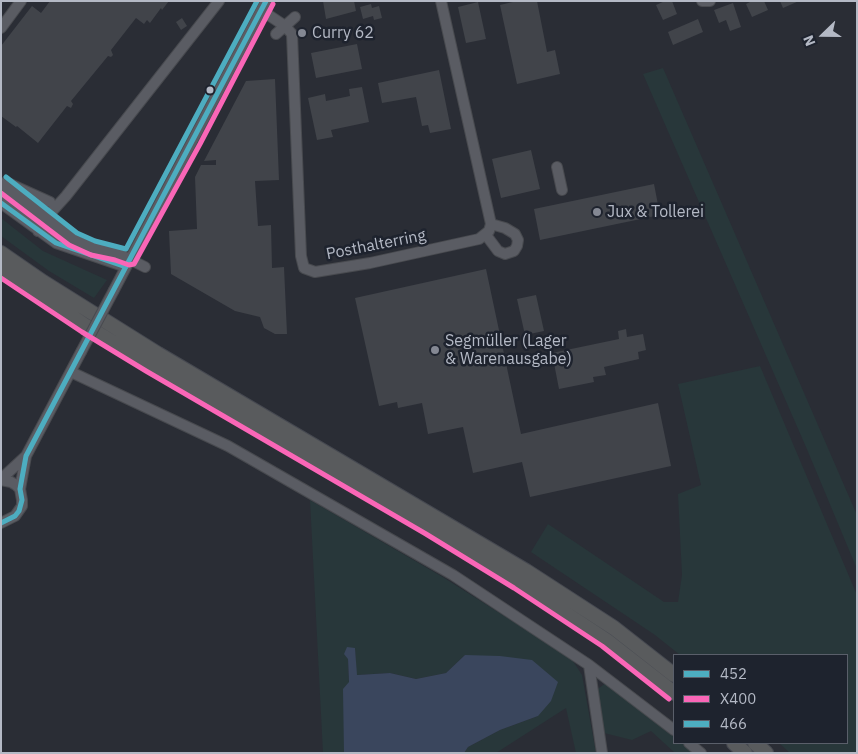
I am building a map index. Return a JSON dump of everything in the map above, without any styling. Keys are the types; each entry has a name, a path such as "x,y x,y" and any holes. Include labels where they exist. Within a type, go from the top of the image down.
{"highway":[{"path":"1,253 166,359 526,571 614,628 673,674"},
{"path":"1,269 134,356 430,528 518,582 606,640 673,692"},
{"path":"735,744 745,753"},
{"path":"756,744 766,753"}],"street":[{"path":"1,28 21,1"},
{"path":"38,231 44,231 52,209 219,1"},
{"path":"442,1 491,224 486,235 498,252 505,254 514,251 518,240 515,234 505,228 491,224"},
{"path":"2,521 19,511 22,500 20,489 26,456 264,6 285,26"},
{"path":"276,34 295,17"},
{"name":"Posthalterring","path":"285,26 292,34 301,176 304,268 315,272 370,263 479,239 486,235"},
{"path":"557,167 562,190"},
{"path":"1,181 52,209"},
{"path":"1,181 52,209 72,239 83,244 117,253 128,263"},
{"path":"1,194 31,216"},
{"path":"161,199 171,204"},
{"path":"1,202 56,243 145,266"},
{"path":"71,372 228,446 453,575 589,665 673,729"},
{"path":"1,479 26,456"},
{"path":"1,479 11,482 20,489"},
{"path":"589,665 602,753"},
{"path":"690,744 701,753"}],"shaded area":[{"path":"663,68 857,515 857,569 806,447 643,74"},
{"path":"1,218 43,251 107,280 94,298 49,271 1,236"},
{"path":"760,366 857,595 857,753 790,753 780,744 848,744 848,654 679,654 655,635 531,552 548,524 664,602 678,602 682,575 678,494 701,485 678,384"},
{"path":"310,500 441,576 571,658 582,675 596,753 576,753 566,708 496,753 464,753 468,747 500,730 538,716 465,655 446,673 416,679 390,673 356,675 355,648 348,658 349,682 344,753 323,753"},
{"path":"606,683 673,735 673,744 684,744 696,753 675,753 651,731 632,740 604,733 596,690"}],"water":[{"path":"347,647 355,648 357,675 390,673 416,679 446,673 465,655 500,656 532,660 558,682 551,701 538,716 500,730 468,747 464,753 344,753 343,689 349,682 348,659 344,654"}],"building":[{"path":"50,1 169,1 150,23 147,20 144,24 136,18 111,50 113,55 111,57 108,56 71,101 73,104 71,108 67,106 38,143 1,116 1,46 32,6 41,13"},
{"path":"323,1 354,1 356,11 326,19"},
{"path":"517,1 537,1 547,52 555,50 560,74 517,84 500,5"},
{"path":"665,1 672,1 677,14 663,20 656,5"},
{"path":"752,1 764,1 768,10 752,17 746,4"},
{"path":"780,1 799,1 783,8"},
{"path":"478,2 486,39 466,43 458,7"},
{"path":"733,3 741,27 730,31 726,20 719,23 714,10"},
{"path":"371,4 372,8 379,6 382,18 374,20 373,16 363,19 360,7"},
{"path":"182,18 187,26 181,30 176,22"},
{"path":"698,19 703,32 673,45 668,32"},
{"path":"357,44 362,69 316,78 311,53"},
{"path":"439,70 451,129 430,133 428,125 422,126 416,97 382,103 378,83"},
{"path":"275,79 279,180 255,181 258,226 271,225 272,268 284,267 287,334 275,334 264,328 260,317 235,311 171,274 169,231 197,229 195,177 201,165 216,165 216,160 204,161 246,81"},
{"path":"362,87 369,122 331,130 333,137 317,140 308,98 325,94 326,101 350,96 349,89"},
{"path":"531,150 540,189 501,198 492,159"},
{"name":"Jux & Tollerei","path":"654,184 660,215 540,240 534,209"},
{"name":"Segmüller (Lager & Warenausgabe)","path":"486,269 521,434 658,403 671,466 530,497 522,462 473,473 463,427 428,434 422,403 398,408 397,402 379,406 355,298"},
{"path":"536,295 544,331 525,335 517,299"},
{"path":"626,329 627,337 643,334 646,350 638,352 639,359 604,367 606,375 593,377 594,382 559,389 552,353 619,339 618,331"}],"transit line":[{"name":"466","path":"6,177 77,233 95,241 126,249 257,1"},
{"name":"452","path":"1,523 15,516 19,511 22,500 20,489 26,456 266,1"},
{"name":"X400","path":"1,193 69,245 91,255 129,265 134,264 200,144 273,4"},
{"name":"452","path":"1,203 56,243 126,267"},
{"name":"X400","path":"1,278 82,332 146,371 426,534 514,588 602,646 669,699"}],"place":[{"name":"Curry 62","path":"302,33"},
{"name":"Jux & Tollerei","path":"597,212"},
{"name":"Segmüller (Lager & Warenausgabe)","path":"435,350"}]}
